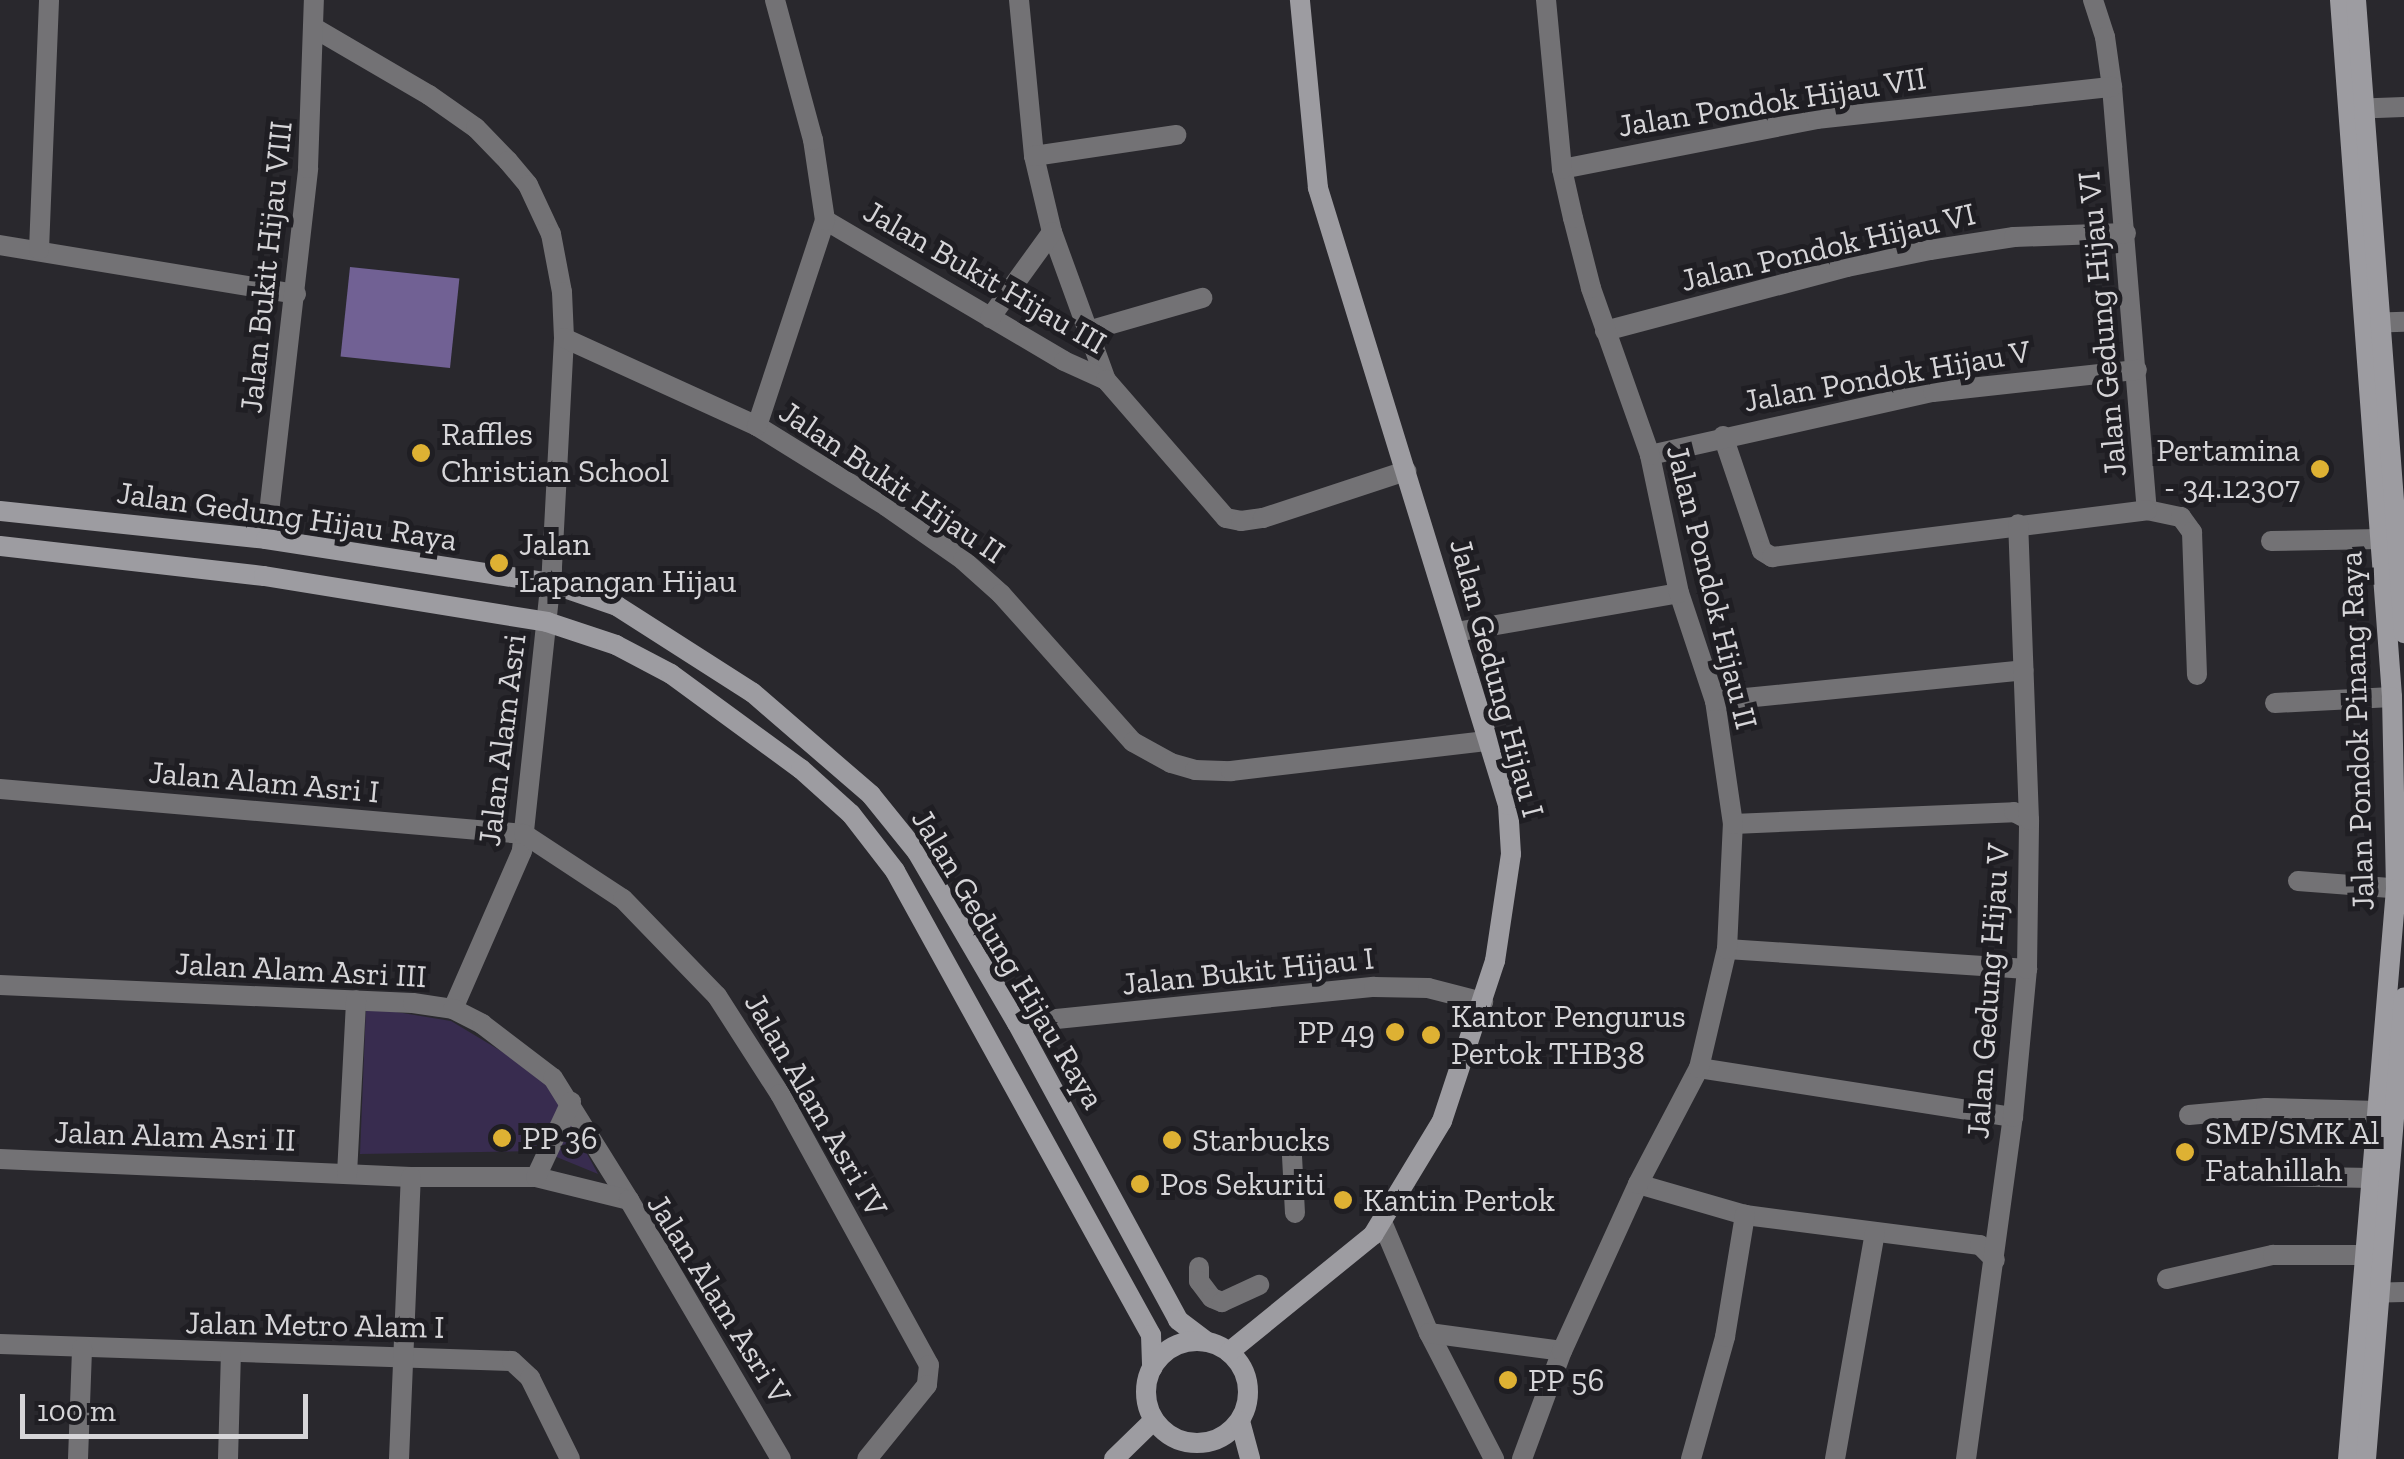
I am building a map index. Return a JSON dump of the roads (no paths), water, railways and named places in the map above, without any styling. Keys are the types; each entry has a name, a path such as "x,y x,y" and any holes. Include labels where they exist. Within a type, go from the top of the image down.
{"main road":[{"name":"Jalan Gedung Hijau I","path":"1229,1352 1373,1235 1442,1121 1496,961 1511,854 1508,805 1318,188 1300,0"},
{"name":"Jalan Pondok Pinang Raya","path":"2340,0 2356,109 2404,634"},
{"name":"Jalan Pondok Pinang Raya","path":"2356,0 2356,109"},
{"name":"Jalan Gedung Hijau Raya","path":"0,511 266,539 550,583 617,606 676,640 753,693 872,795 917,852 1017,1023 1178,1320 1207,1342"},
{"name":"Jalan Pondok Pinang Raya","path":"2366,1459 2370,1293 2366,1255 2372,1178 2392,1111 2400,889 2399,723 2392,697 2394,536"},
{"name":"Jalan Gedung Hijau Raya","path":"0,546 264,576 547,622 616,645 671,674 800,769 851,814 895,870 1151,1334 1152,1368"},
{"name":"Jalan Pondok Pinang Raya","path":"2348,1459 2404,998"},
{"path":"1240,1421 1218,1439 1204,1443 1176,1439 1154,1420 1146,1395 1152,1368 1175,1346 1207,1342 1229,1352 1246,1378 1249,1392 1240,1421 1250,1459"},
{"path":"1114,1459 1154,1420"},
{"path":"1204,1443 1219,1459"}],"street":[{"path":"39,250 49,0"},
{"name":"Jalan Bukit Hijau VIII","path":"266,539 296,294 316,29 314,0"},
{"path":"757,426 825,220 812,140 776,0"},
{"path":"1019,0 1034,156 1052,232 1091,330 1106,380"},
{"name":"Jalan Pondok Hijau II","path":"1522,1459 1562,1351 1638,1184 1700,1068 1727,949 1733,824 1716,701 1680,593 1650,455 1605,331 1562,168 1546,0"},
{"name":"Jalan Gedung Hijau VI","path":"2093,0 2105,37 2112,88 2147,510 2181,518 2192,532 2198,675"},
{"path":"316,29 430,95 476,128 528,185 552,234 564,338 550,583"},
{"name":"Jalan Pondok Hijau VII","path":"1562,168 1816,119 2112,88"},
{"path":"2356,109 2404,107"},
{"path":"1034,156 1176,135"},
{"name":"Jalan Bukit Hijau III","path":"825,220 990,318 1106,380 1154,430 1226,518 1263,518 1406,471"},
{"path":"990,318 1052,232"},
{"name":"Jalan Pondok Hijau VI","path":"1605,331 1847,267 1930,250 2014,238 2126,233"},
{"path":"0,245 296,294"},
{"path":"1091,330 1202,298"},
{"path":"2373,323 2404,322"},
{"name":"Jalan Bukit Hijau II","path":"564,338 757,426 824,465 963,560 1002,594 1133,742 1171,763 1195,770 1232,770 1488,742"},
{"name":"Jalan Pondok Hijau V","path":"1650,455 1723,436 1963,387 2136,370"},
{"path":"1723,436 1762,551 1778,558 2147,510"},
{"name":"Jalan Gedung Hijau V","path":"1966,1459 2013,1117 2027,969 2029,820 2018,524"},
{"path":"2271,541 2394,536"},
{"name":"Jalan Alam Asri","path":"453,1009 516,872 524,834 550,583"},
{"path":"1456,632 1680,593"},
{"path":"1716,701 2023,670"},
{"path":"2275,702 2392,697"},
{"name":"Jalan Alam Asri I","path":"0,789 524,834"},
{"path":"1733,824 2014,812 2029,820"},
{"name":"Jalan Alam Asri IV","path":"524,834 623,899 677,950 717,996 789,1110 929,1365 927,1385 868,1459"},
{"path":"2298,880 2400,889"},
{"path":"1727,949 2027,969"},
{"name":"Jalan Alam Asri III","path":"0,985 356,1000 453,1009 522,1052 554,1078 629,1200"},
{"name":"Jalan Bukit Hijau I","path":"1017,1023 1374,987 1428,988 1483,1002"},
{"path":"348,1174 356,1000"},
{"path":"1700,1068 2013,1117"},
{"path":"536,1176 571,1102"},
{"path":"2188,1115 2266,1108 2392,1111"},
{"path":"1292,1156 1295,1213"},
{"name":"Jalan Alam Asri II","path":"0,1159 411,1177"},
{"name":"Jalan Alam Asri V","path":"411,1177 536,1176 629,1200 782,1459"},
{"path":"2266,1176 2372,1178"},
{"path":"399,1459 411,1177"},
{"path":"1638,1184 1746,1215 1980,1245 1995,1260"},
{"path":"1692,1459 1724,1337 1746,1215"},
{"path":"1382,1222 1429,1333 1494,1459"},
{"path":"1835,1459 1875,1232"},
{"path":"2167,1279 2273,1255 2366,1255"},
{"path":"1198,1267 1199,1281 1212,1298 1222,1302 1260,1284"},
{"path":"2370,1293 2404,1292"},
{"path":"1429,1333 1562,1351"},
{"name":"Jalan Metro Alam I","path":"0,1344 512,1360 522,1366 570,1459"},
{"path":"78,1459 82,1348"},
{"path":"228,1459 230,1354"}],"place":[{"name":"Raffles Christian School","path":"421,453"},
{"name":"Pertamina - 34.12307","path":"2320,469"},
{"name":"Jalan Lapangan Hijau","path":"499,563"},
{"name":"PP 49","path":"1395,1032"},
{"name":"Kantor Pengurus Pertok THB38","path":"1431,1035"},
{"name":"PP 36","path":"502,1138"},
{"name":"Starbucks","path":"1172,1140"},
{"name":"SMP/SMK Al Fatahillah","path":"2185,1152"},
{"name":"Pos Sekuriti","path":"1140,1184"},
{"name":"Kantin Pertok","path":"1343,1200"},
{"name":"PP 56","path":"1508,1380"}]}
